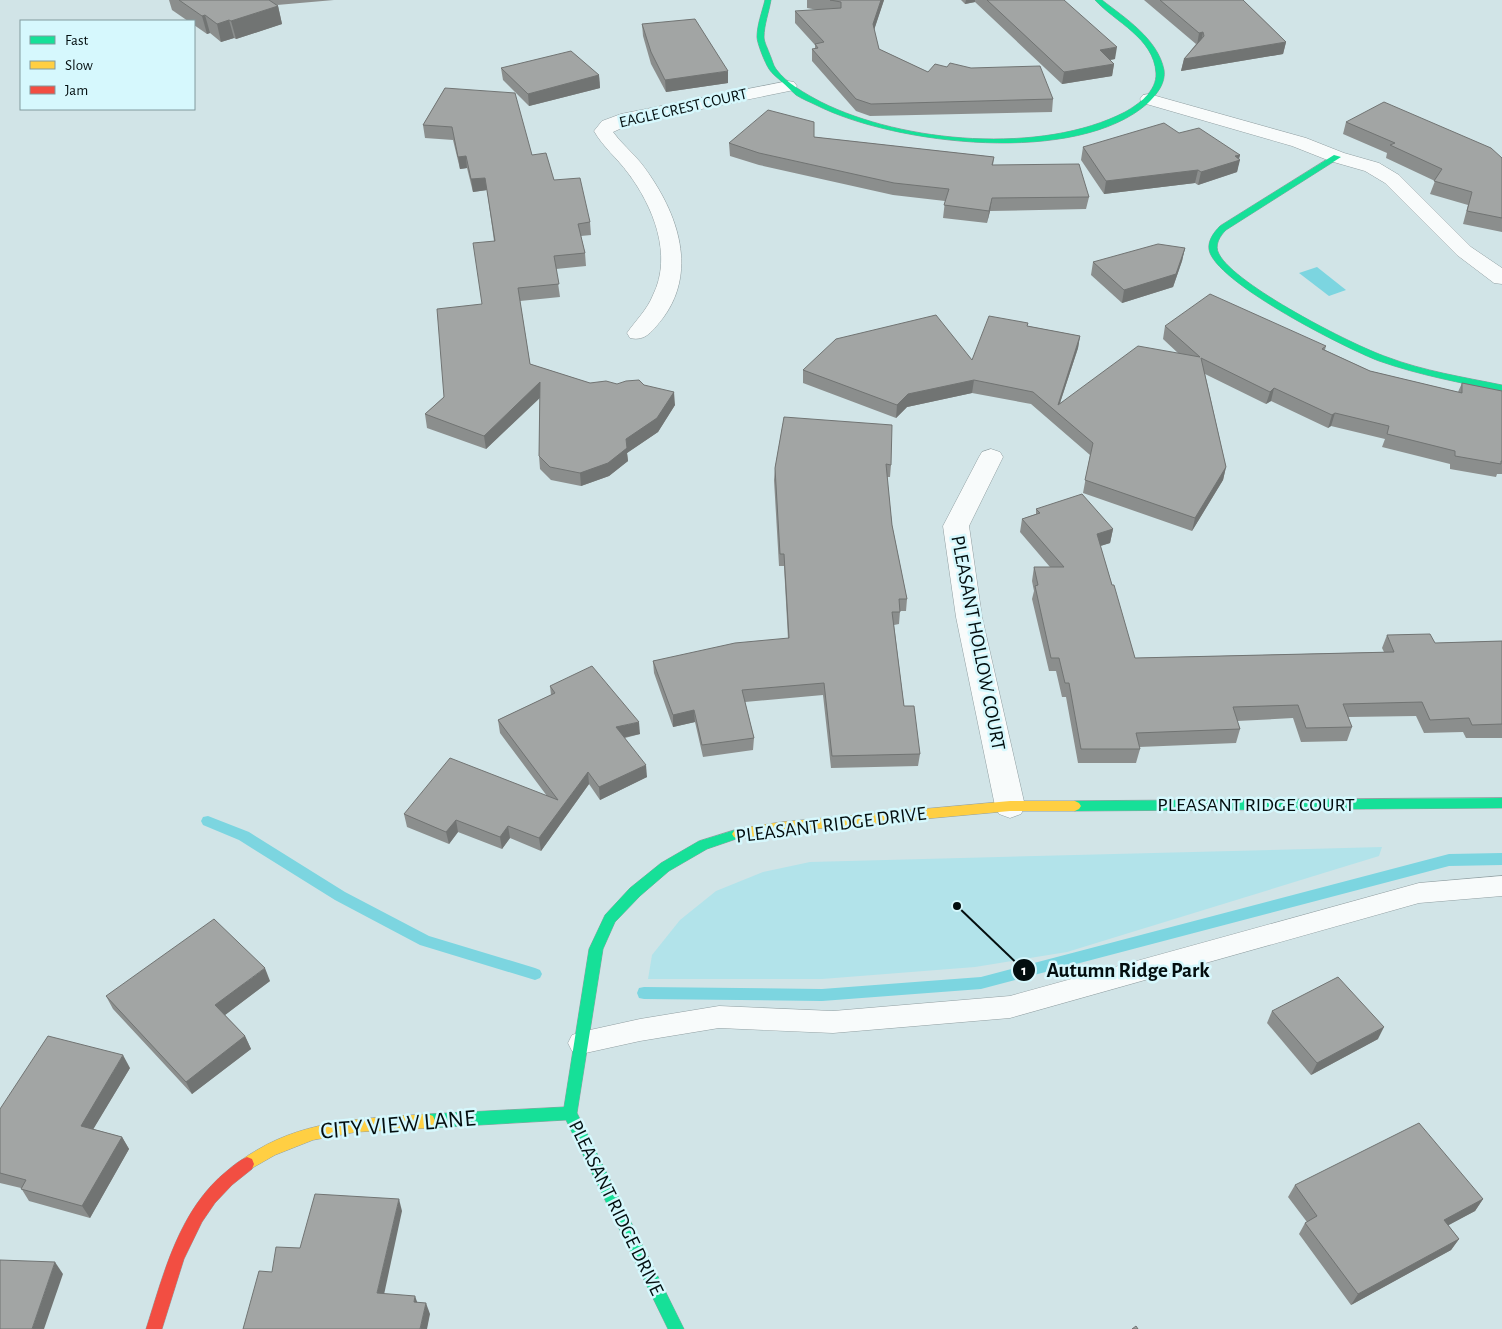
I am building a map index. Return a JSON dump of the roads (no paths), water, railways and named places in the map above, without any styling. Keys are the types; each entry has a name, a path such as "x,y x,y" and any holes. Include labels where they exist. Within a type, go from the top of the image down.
{"street":[{"path":"768,0 761,20 760,42 763,54 788,86 834,112 884,127 928,136 976,141 1049,136 1089,129 1130,112 1149,100 1159,82 1160,72 1156,56 1142,39 1098,0"},
{"name":"EAGLE CREST COURT","path":"638,333 648,323 666,296 672,270 672,244 665,219 651,193 634,167 603,131 609,126 628,118 788,86"},
{"path":"1149,100 1299,142 1337,157 1372,167 1392,179 1448,237 1502,278"},
{"path":"1337,157 1223,228 1215,236 1213,244 1215,254 1235,275 1277,304 1351,345 1382,358 1441,375 1502,388"},
{"name":"PLEASANT HOLLOW COURT","path":"991,458 956,526 969,618 1010,806"},
{"name":"PLEASANT RIDGE COURT","path":"1010,806 1324,805 1502,802"},
{"name":"PLEASANT RIDGE DRIVE","path":"676,1329 570,1113 596,949 610,919 635,892 664,867 703,845 741,833 781,827 1010,806"},
{"name":"CITY VIEW LANE","path":"154,1329 174,1269 190,1229 209,1197 241,1169 270,1150 309,1133 362,1124 570,1113"}],"lane":[{"path":"581,1042 720,1017 833,1022 1010,1006 1419,893 1502,886"}],"waterway":[{"path":"208,821 244,836 340,896 425,941 535,974"},
{"path":"644,993 822,995 981,983 1449,860 1502,859"}],"place":[{"name":"Autumn Ridge Park","path":"957,906"}]}
